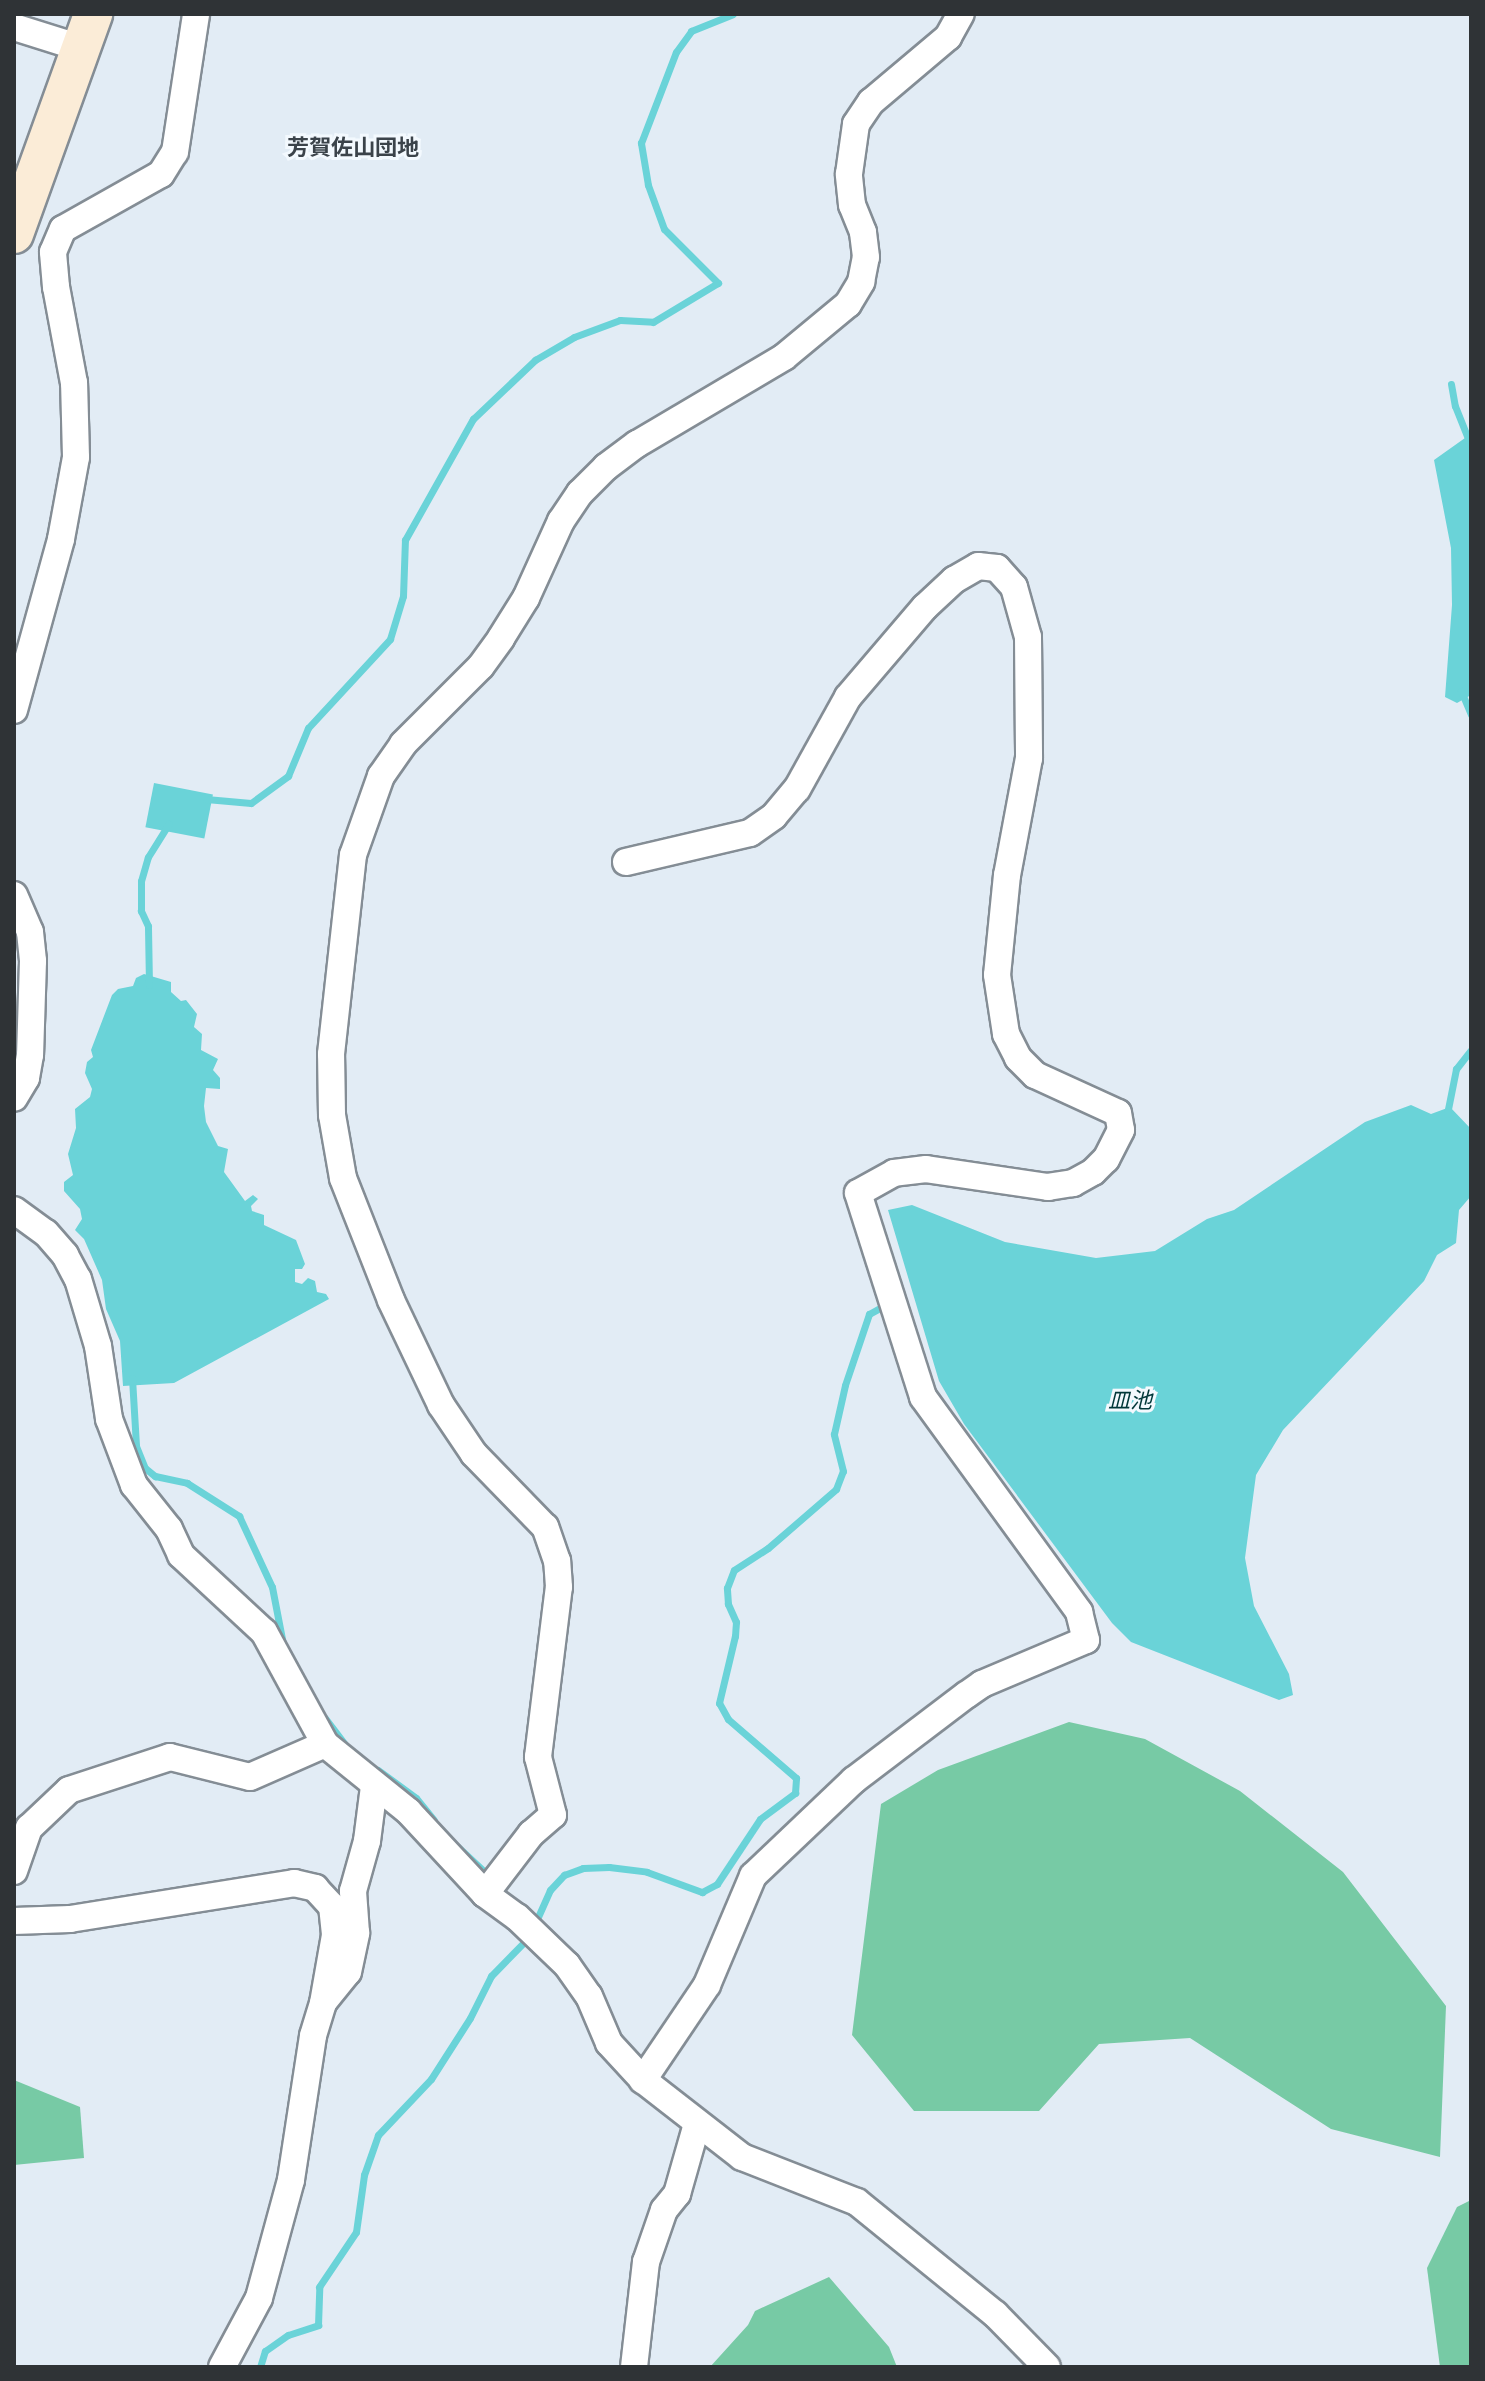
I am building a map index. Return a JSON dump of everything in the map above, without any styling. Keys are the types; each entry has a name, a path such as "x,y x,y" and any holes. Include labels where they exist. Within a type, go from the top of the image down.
{"main road":[{"path":"14,234 87,31"}],"street":[{"path":"14,710 65,523 76,457 74,383 56,287 53,252 63,229 161,174 175,152 196,14"},
{"path":"491,1886 531,1834 553,1815 538,1757 556,1616 557,1561 545,1527 474,1454 441,1405 391,1300 343,1178 332,1115 331,1054 353,855 381,776 403,744 481,666 501,638 526,598 561,521 580,493 606,467 637,444 784,357 848,304 861,282 866,257 863,232 852,205 849,174 856,124 871,102 948,37 961,14"},
{"path":"14,27 87,31"},
{"path":"626,862 750,833 774,816 797,789 848,697 925,607 954,580 978,566 997,568 1014,587 1028,637 1029,758 1007,875 997,975 1006,1034 1018,1058 1035,1075 1118,1113 1121,1130 1106,1159 1093,1172 1073,1183 1048,1187 926,1169 894,1173 858,1193 923,1397 1079,1612 1086,1640 982,1684 966,1695 854,1780 753,1876 707,1985 643,2080"},
{"path":"14,895 30,932 33,961 30,1055 26,1078 14,1098"},
{"path":"14,1210 46,1233 65,1255 78,1279 98,1346 109,1419 134,1485 169,1529 181,1555 264,1632 325,1744 408,1811 491,1886 567,1965 589,1996 609,2043 643,2080 742,2157 857,2202 995,2314 1047,2367"},
{"path":"14,1871 29,1828 69,1790 170,1757 250,1777 325,1744"},
{"path":"323,2003 348,1972 356,1933 353,1891 367,1841 374,1786"},
{"path":"14,1921 70,1919 294,1883 315,1888 332,1906 335,1935 323,2003 313,2036 291,2180 259,2298 222,2367"},
{"path":"634,2367 646,2262 664,2210 677,2194 697,2124"}],"green space":[{"path":"1069,1722 1145,1739 1240,1791 1343,1872 1446,2006 1440,2157 1331,2129 1190,2038 1099,2044 1039,2111 914,2111 852,2035 881,1804 938,1770"},
{"path":"14,2080 80,2107 84,2158 14,2165"},
{"path":"1471,2200 1471,2367 1440,2367 1427,2268 1457,2207"},
{"path":"829,2277 889,2347 897,2367 710,2367 748,2325 755,2311"}],"water":[{"path":"1465,438 1471,438 1471,695 1457,703 1445,697 1452,605 1451,548 1434,460"},
{"path":"154,783 213,794 204,839 145,827"},
{"path":"144,974 171,982 171,992 181,1001 186,1000 197,1014 194,1027 202,1034 201,1050 218,1059 213,1070 220,1078 220,1089 206,1088 204,1106 206,1122 218,1146 228,1149 224,1172 245,1201 253,1195 258,1199 251,1206 252,1211 264,1215 264,1225 296,1240 305,1264 302,1269 295,1269 295,1282 302,1284 308,1278 315,1281 317,1292 326,1294 329,1299 174,1383 123,1386 120,1341 106,1309 102,1280 84,1239 75,1230 82,1219 80,1209 64,1191 64,1182 73,1175 68,1154 76,1128 75,1109 90,1097 92,1089 85,1073 87,1062 93,1057 91,1050 112,995 118,989 133,986 136,978"},
{"name":"皿池","path":"1411,1105 1431,1114 1450,1107 1471,1129 1471,1196 1459,1210 1456,1243 1437,1255 1424,1281 1283,1430 1256,1475 1245,1558 1254,1606 1289,1674 1293,1695 1279,1700 1131,1642 1112,1623 964,1424 939,1381 888,1210 912,1205 1005,1242 1096,1258 1155,1251 1207,1219 1234,1210 1365,1122"}],"waterway":[{"path":"206,799 251,803 288,776 308,728 390,639 403,596 405,540 473,419 535,360 574,337 620,320 653,322 718,283 664,229 648,185 641,143 676,52 691,31 733,14"},
{"path":"1451,384 1455,406 1471,446"},
{"path":"1461,691 1471,715"},
{"path":"149,985 148,926 141,911 141,881 148,857 169,824"},
{"path":"1447,1114 1456,1069 1471,1050"},
{"path":"260,2367 265,2351 288,2335 318,2325 319,2287 356,2232 364,2175 378,2135 431,2079 470,2018 491,1976 529,1937 550,1890 564,1875 583,1868 609,1867 647,1872 702,1892 717,1884 760,1819 795,1793 796,1778 728,1719 719,1703 736,1622 728,1604 727,1588 734,1570 768,1548 836,1489 843,1471 834,1434 845,1385 869,1314 887,1304"},
{"path":"132,1378 136,1446 145,1468 155,1476 187,1483 239,1516 272,1587 283,1644"},
{"path":"325,1718 346,1746"},
{"path":"378,1770 416,1798 434,1820"},
{"path":"458,1847 490,1877"}],"district":[{"name":"芳賀佐山団地","path":"353,148"}]}
